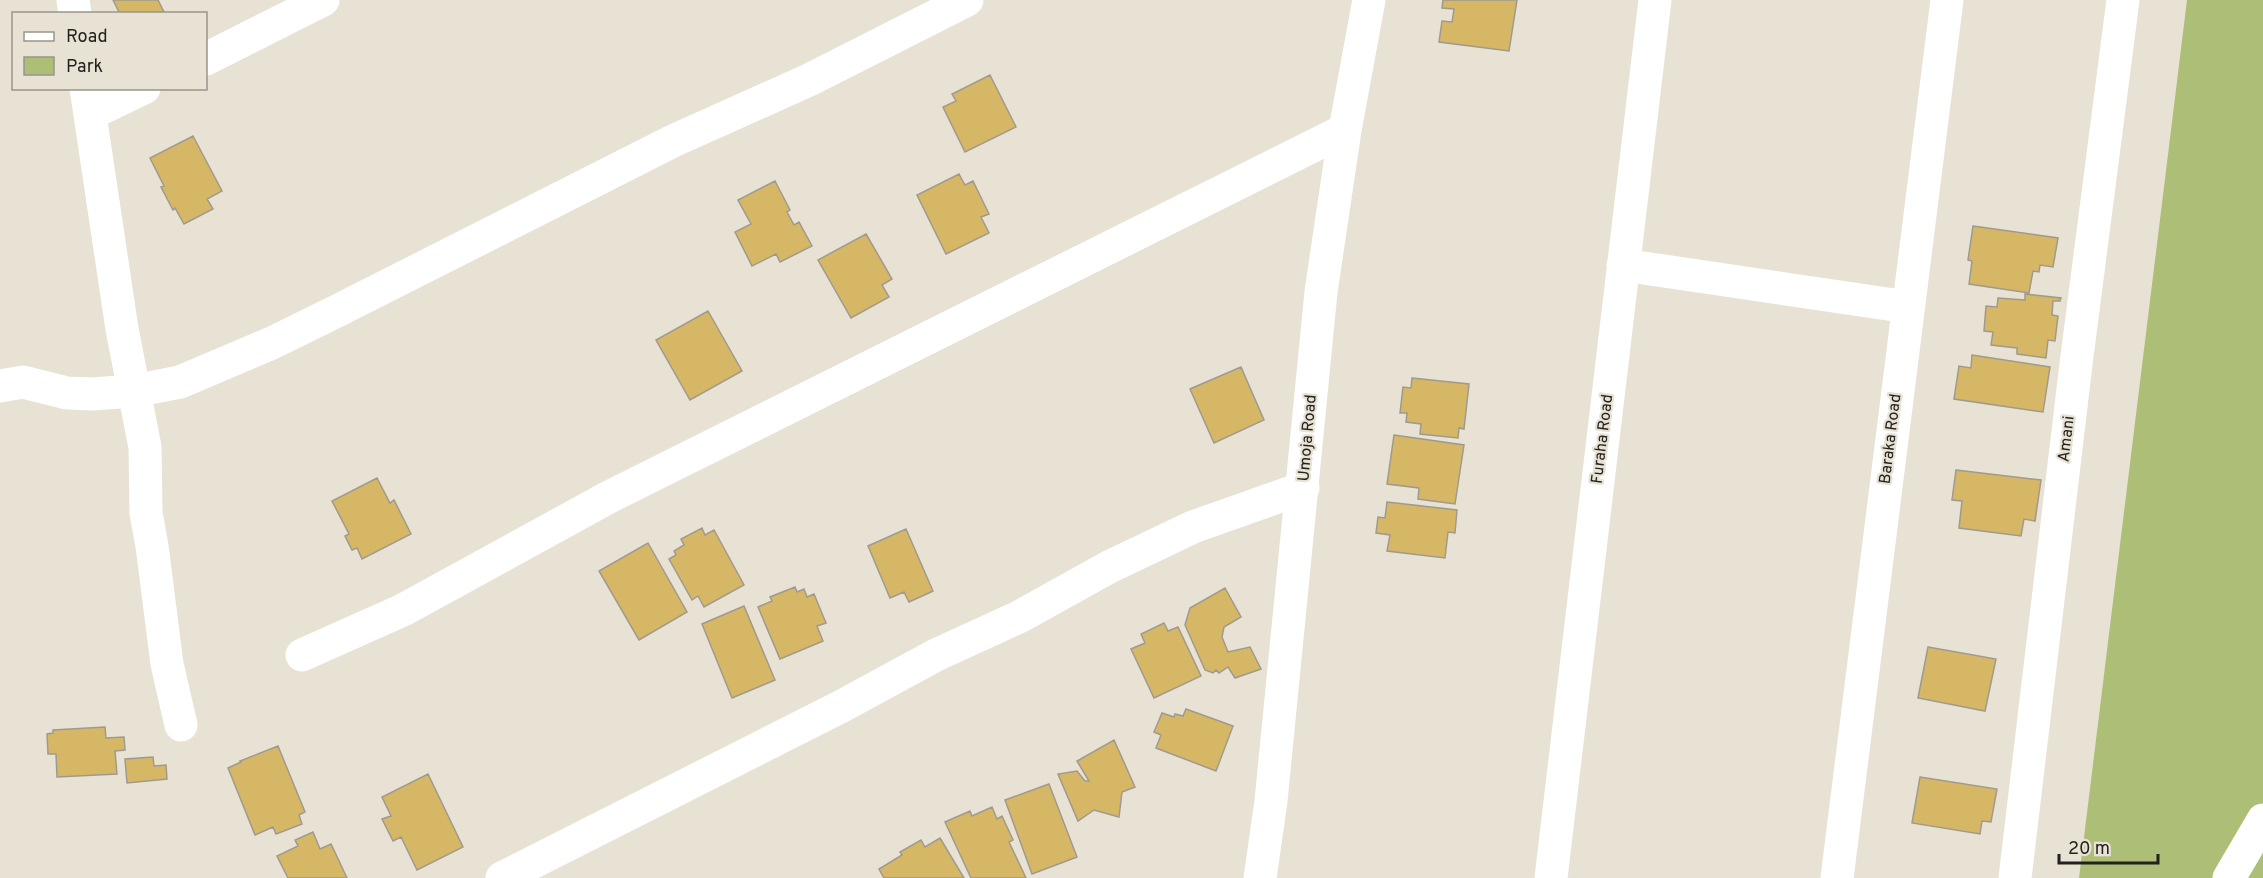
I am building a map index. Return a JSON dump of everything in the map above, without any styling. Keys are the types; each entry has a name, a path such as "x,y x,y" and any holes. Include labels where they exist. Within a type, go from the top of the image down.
{"street":[{"path":"207,58 323,0"},
{"path":"0,386 23,382 67,393 92,394 134,391 180,382 272,343 426,268 555,200 809,80 967,0"},
{"name":"Umoja Road","path":"1260,878 1271,801 1321,292 1344,130 1369,0"},
{"name":"Furaha Road","path":"1551,878 1654,0"},
{"name":"Baraka Road","path":"1837,878 1947,0"},
{"name":"Amani","path":"2015,878 2076,364 2123,0"},
{"path":"135,90 88,101 106,228 145,447 146,513 167,664 181,725"},
{"path":"302,655 403,610 609,497 1344,130"},
{"path":"1623,265 1908,307"},
{"path":"502,878 1193,526 1303,488"},
{"path":"2229,878 2263,820"}],"green space":[{"path":"2187,0 2263,0 2263,878 2079,878"}],"building":[{"path":"113,0 158,0 164,12 119,12"},
{"path":"1443,0 1517,0 1509,51 1439,42 1442,21 1452,22 1454,9 1442,8"},
{"path":"990,75 1016,127 965,152 943,107 956,101 952,94"},
{"path":"193,136 222,191 207,199 213,209 184,224 175,208 173,210 161,187 164,186 150,158"},
{"path":"959,174 965,185 973,181 989,214 981,217 989,233 946,254 917,195"},
{"path":"775,181 790,210 787,212 794,225 799,222 812,246 780,262 776,254 752,266 735,232 751,224 738,200"},
{"path":"1973,226 2058,238 2053,267 2040,265 2039,272 2033,271 2029,293 1969,284 1972,261 1968,260"},
{"path":"866,234 892,279 882,285 889,297 851,318 818,260"},
{"path":"2025,294 2061,298 2060,301 2053,301 2052,315 2058,316 2055,341 2048,340 2046,358 2017,354 2017,348 1991,345 1993,332 1984,331 1986,306 1997,307 1998,298 2025,300"},
{"path":"708,311 742,371 690,400 656,340"},
{"path":"1972,355 2050,367 2043,412 1954,399 1959,366 1971,368"},
{"path":"1241,367 1264,420 1214,443 1190,389"},
{"path":"1412,378 1469,384 1464,429 1459,428 1458,438 1420,434 1421,424 1406,422 1407,413 1400,413 1403,387 1411,388"},
{"path":"1394,435 1464,445 1455,504 1418,499 1419,488 1387,484"},
{"path":"1956,470 2041,480 2035,521 2024,519 2021,536 1959,528 1962,501 1952,500"},
{"path":"377,478 390,503 394,500 411,534 362,559 357,548 352,550 345,536 349,534 332,501"},
{"path":"1387,502 1457,510 1455,533 1448,532 1445,558 1387,551 1390,535 1376,533 1378,517 1385,518"},
{"path":"702,528 705,535 714,530 744,585 704,607 698,596 692,600 669,559 676,555 674,551 684,545 681,539"},
{"path":"906,529 933,591 909,602 904,592 890,598 868,546"},
{"path":"648,543 687,612 639,640 599,571"},
{"path":"795,587 797,592 804,589 807,597 814,594 826,623 817,626 823,641 780,659 758,607 772,601 770,597"},
{"path":"1225,588 1241,617 1224,627 1222,637 1228,652 1250,647 1261,669 1235,678 1228,667 1219,673 1216,670 1213,673 1205,670 1185,625 1190,608"},
{"path":"744,606 775,680 732,698 702,624"},
{"path":"1164,623 1168,631 1178,627 1201,676 1154,698 1131,649 1145,643 1141,634"},
{"path":"1928,647 1996,659 1985,711 1918,698"},
{"path":"1186,709 1233,726 1216,771 1156,748 1161,735 1154,732 1162,713 1174,717 1175,714 1183,716"},
{"path":"105,727 106,738 124,737 125,750 115,751 117,774 57,777 56,754 48,754 47,734 53,733 53,730"},
{"path":"1114,740 1135,787 1122,792 1119,817 1094,810 1078,821 1058,774 1077,771 1085,781 1089,781 1077,761"},
{"path":"278,746 305,812 299,815 302,824 276,834 273,827 255,835 228,768"},
{"path":"153,757 154,766 166,765 167,779 127,783 125,759"},
{"path":"428,774 463,847 417,870 401,837 393,841 382,819 391,816 382,797"},
{"path":"1920,777 1997,789 1991,822 1982,821 1980,834 1912,823"},
{"path":"1049,784 1077,857 1032,874 1005,800"},
{"path":"992,807 997,819 1002,816 1013,840 1009,842 1026,878 971,878 945,822 970,811 972,816"},
{"path":"313,832 320,849 331,844 347,878 288,878 277,856 298,846 295,840"},
{"path":"940,838 964,878 884,878 879,869 902,855 900,852 921,840 925,847"}]}
